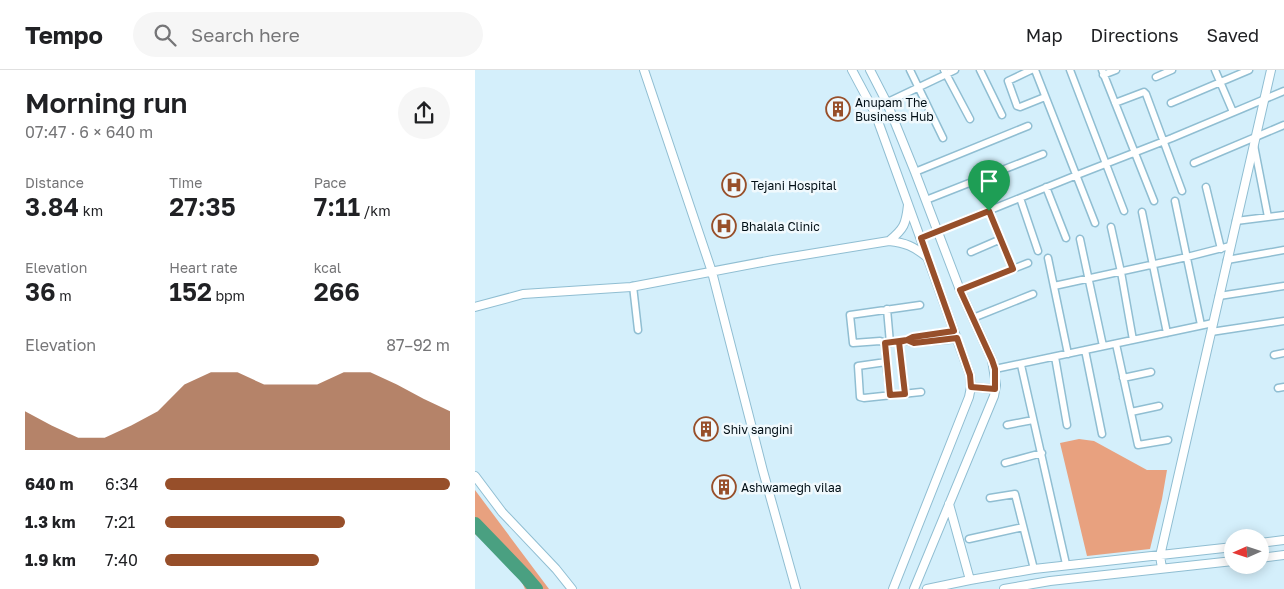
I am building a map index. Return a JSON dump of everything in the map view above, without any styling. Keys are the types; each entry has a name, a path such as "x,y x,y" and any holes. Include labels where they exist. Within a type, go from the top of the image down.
{"street":[{"path":"644,70 712,272 763,471 796,589"},
{"path":"853,70 873,109 908,203 970,375 971,387 969,397 893,589"},
{"path":"870,70 887,103 960,290 995,369 995,389 914,589"},
{"path":"910,70 943,138"},
{"path":"873,109 945,72 955,70"},
{"path":"980,70 1002,115"},
{"path":"1045,96 1020,107 1017,106 1008,81 1033,70 1045,96 1095,223"},
{"path":"1069,70 1124,211"},
{"path":"1115,70 1103,73 1154,201"},
{"path":"1156,77 1172,70"},
{"path":"1215,70 1233,112"},
{"path":"1171,103 1249,70"},
{"path":"1161,568 1160,556 1271,70"},
{"path":"945,72 970,119"},
{"path":"921,238 1165,141 1284,91"},
{"path":"1115,103 1146,93 1182,191"},
{"path":"1194,163 1255,140 1284,125"},
{"path":"915,172 1028,126"},
{"path":"1255,140 1268,218"},
{"path":"926,200 1043,154"},
{"path":"1046,187 1066,238"},
{"path":"1206,187 1221,249"},
{"path":"1020,198 1038,251"},
{"path":"1175,200 1201,325"},
{"path":"889,241 900,232 906,222 908,203"},
{"path":"989,211 1013,269"},
{"path":"1142,212 1167,333"},
{"path":"1236,221 1284,215"},
{"path":"1111,227 1133,340"},
{"path":"971,252 1001,239"},
{"path":"1080,239 1103,346"},
{"path":"475,307 523,294 633,286 889,241 905,243 916,248 927,257"},
{"path":"1054,286 1230,246"},
{"path":"1227,260 1284,250"},
{"path":"1048,258 1068,354"},
{"path":"960,290 1028,263"},
{"path":"633,286 638,330"},
{"path":"1219,296 1284,286"},
{"path":"973,318 1033,294"},
{"path":"920,305 853,313 850,316 854,344 907,340 914,343 956,335"},
{"path":"887,309 886,362 890,395"},
{"path":"1211,332 1284,321"},
{"path":"995,369 1055,358 1213,323"},
{"path":"899,342 905,394"},
{"path":"1116,344 1138,445 1168,440"},
{"path":"1085,350 1102,434"},
{"path":"1273,355 1284,353"},
{"path":"1055,358 1067,425"},
{"path":"886,362 857,366 860,396 864,398 921,392"},
{"path":"1021,365 1067,564"},
{"path":"1123,378 1151,372"},
{"path":"971,387 995,389"},
{"path":"1131,412 1159,406"},
{"path":"1007,425 1033,420"},
{"path":"1005,463 1042,454"},
{"path":"475,476 502,512 556,569 572,589"},
{"path":"990,498 1015,494 1034,569"},
{"path":"949,504 970,580"},
{"path":"969,539 1023,527"},
{"path":"1269,542 1284,540"},
{"path":"927,589 1067,564 1224,548"},
{"path":"1269,557 1284,555"},
{"path":"1004,589 1049,580 1224,562"}],"shaded area":[{"path":"1079,439 1094,441 1147,470 1167,470 1150,549 1087,556 1060,443"},
{"path":"475,490 549,589 525,589 517,571 475,534"}],"waterway":[{"path":"475,524 536,589"}],"place":[{"name":"Anupam The Business Hub","path":"838,109"},
{"name":"Tejani Hospital","path":"734,185"},
{"name":"Bhalala Clinic","path":"724,226"},
{"name":"Shiv sangini","path":"706,429"},
{"name":"Ashwamegh vilaa","path":"724,487"}],"route":[{"path":"989,211 921,238 954,331 913,337 907,340 899,342 905,394 890,395 885,343 907,340 914,343 957,338 970,375 971,387 995,389 995,369 992,360 960,290 1013,269 989,211"}]}
